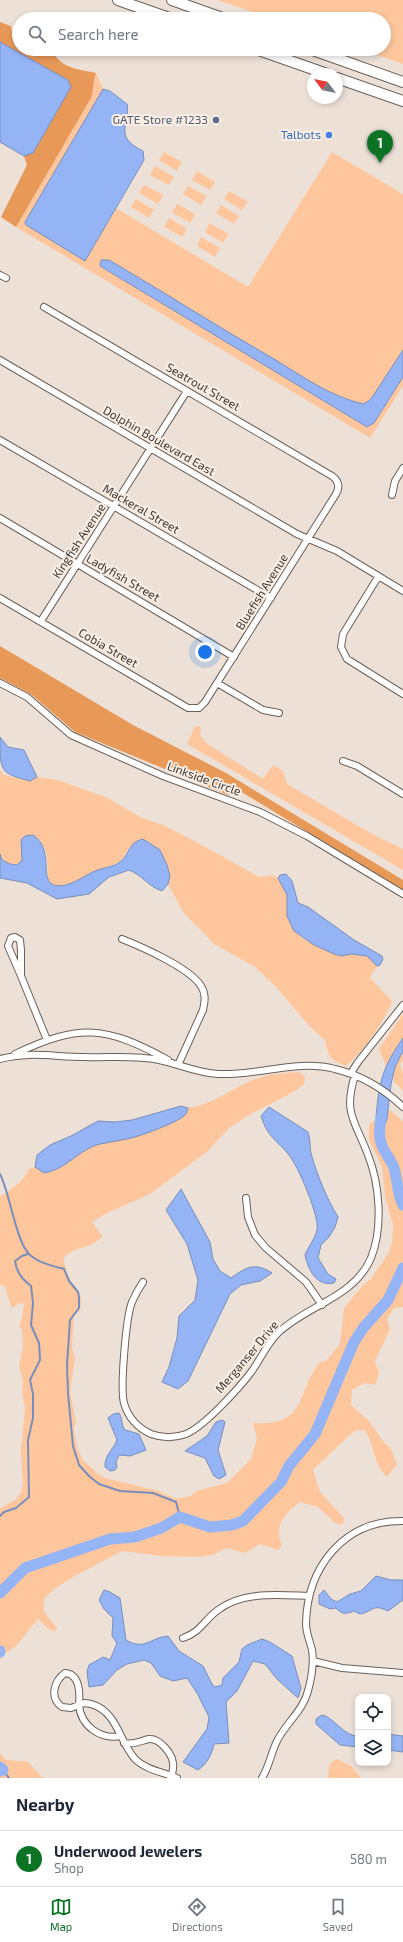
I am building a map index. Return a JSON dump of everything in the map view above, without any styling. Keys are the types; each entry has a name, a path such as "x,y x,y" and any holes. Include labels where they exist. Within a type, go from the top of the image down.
{"main road":[{"path":"118,0 152,12"},
{"path":"172,0 205,12"},
{"path":"276,56 310,68"},
{"path":"330,56 403,82"},
{"path":"343,80 403,101"}],"street":[{"name":"Seatrout Street","path":"44,307 332,476 338,482 339,486 336,494"},
{"name":"Dolphin Boulevard East","path":"0,360 297,534 337,551 403,591"},
{"name":"Kingfish Avenue","path":"41,622 187,391"},
{"name":"Mackeral Street","path":"0,440 271,598"},
{"path":"392,496 395,481 403,468"},
{"name":"Bluefish Avenue","path":"205,702 336,494"},
{"name":"Ladyfish Street","path":"0,518 234,657"},
{"path":"378,577 343,634 341,647 347,659 403,694"},
{"name":"Cobia Street","path":"0,598 188,708 199,708 205,702"},
{"name":"Linkside Circle","path":"0,683 27,697 71,736 163,776 260,812 307,836 403,894"},
{"path":"218,683 263,710 279,713"},
{"path":"343,761 357,766 403,794"},
{"path":"21,976 22,950 20,940 15,937 11,938 8,946 47,1040"},
{"path":"122,939 154,952 192,976 197,980 204,992 205,1003 203,1010 178,1065"},
{"path":"353,1074 358,1062 403,1005"},
{"path":"12,1056 47,1040 83,1032 109,1034 133,1041 178,1065"},
{"path":"0,1059 12,1056 41,1054 86,1058 131,1056 162,1060 202,1072 216,1074 247,1073 301,1066 318,1066 353,1074 376,1085 403,1107"},
{"name":"Merganser Drive","path":"143,1282 129,1310 123,1397 127,1410 134,1422 149,1433 163,1437 182,1435 199,1426 245,1380 263,1351 278,1334 297,1318 345,1290 359,1277 370,1259 379,1229 379,1211 372,1165 349,1108 353,1074"},
{"path":"246,1198 248,1217 255,1235 266,1248 306,1282 322,1304"},
{"path":"262,1778 277,1741 299,1712 309,1687 312,1661 306,1626 308,1596 318,1572 330,1554 341,1542 359,1530 389,1521 403,1521"},
{"path":"182,1638 197,1632 215,1612 234,1601 263,1596 308,1596"},
{"path":"312,1661 342,1668 403,1674"},
{"path":"120,1736 107,1736 93,1731 80,1711 79,1705 80,1697 77,1680 72,1674 65,1673 56,1683 54,1694 56,1701 62,1707 67,1708 79,1705 88,1704 103,1709 113,1720 124,1743 140,1762 156,1771 175,1777 173,1761 165,1748 157,1741 152,1739 136,1743 124,1743"}],"shaded area":[{"path":"218,0 403,0 403,64 380,56 391,56 391,12 253,12"},
{"path":"0,22 11,26 12,49 0,42"},
{"path":"25,56 56,56 70,67 96,73 91,98 16,227 1,217 27,165 24,156 33,153 68,80"},
{"path":"96,73 103,89 25,222 85,261 116,208 248,287 332,152 403,194 403,350 378,391 364,404 352,401 317,385 253,348 109,260 101,261 100,266 367,427 374,423 403,377 403,386 370,438 16,227 91,98"},
{"path":"164,152 182,162 177,171 159,160"},
{"path":"155,166 174,177 169,185 150,175"},
{"path":"197,171 215,182 210,190 192,180"},
{"path":"144,185 163,195 158,204 139,193"},
{"path":"188,186 206,196 201,205 183,194"},
{"path":"229,191 248,202 242,210 224,199"},
{"path":"136,199 154,210 149,218 131,207"},
{"path":"177,204 195,214 190,223 172,212"},
{"path":"221,205 239,216 234,224 216,213"},
{"path":"169,218 187,229 182,237 164,227"},
{"path":"210,223 228,234 223,243 205,232"},
{"path":"201,237 220,248 215,257 197,246"},
{"path":"0,646 133,725 226,773 403,880 403,890 240,791 228,795 75,732 32,695 0,678"},
{"path":"195,726 201,726 200,735 206,743 263,779 273,765 283,771 287,784 372,834 403,849 403,870 187,744"},
{"path":"0,770 4,775 30,781 37,777 58,780 108,798 140,817 163,825 259,877 273,875 278,878 286,890 287,916 299,936 314,945 342,956 351,954 367,956 377,966 370,978 392,1001 390,1008 372,1036 357,1055 345,1066 329,1056 325,1040 310,1027 277,988 255,967 214,944 183,912 168,884 170,876 160,850 130,846 120,862 95,871 75,882 58,886 51,883 48,879 47,857 44,847 38,838 20,844 22,860 17,865 10,864 2,860 0,854"},
{"path":"403,1014 403,1038 386,1066 379,1049"},
{"path":"403,1051 403,1060 400,1065 403,1073 403,1091 392,1079 395,1067"},
{"path":"299,1072 305,1077 304,1084 297,1090 249,1115 229,1128 208,1151 150,1194 105,1214 92,1222 102,1236 93,1244 72,1251 63,1259 68,1276 81,1297 80,1310 74,1315 72,1348 75,1358 70,1392 76,1422 74,1429 78,1450 83,1460 105,1478 159,1491 176,1499 191,1496 196,1491 227,1483 251,1459 257,1439 253,1423 271,1423 283,1419 292,1413 298,1406 312,1374 320,1362 326,1361 340,1344 344,1308 363,1285 370,1280 388,1254 392,1242 393,1225 385,1196 382,1167 369,1140 369,1125 376,1119 377,1126 387,1119 388,1111 390,1110 403,1121 403,1307 394,1308 387,1319 390,1329 375,1361 379,1374 375,1385 364,1383 352,1390 351,1405 369,1421 383,1441 391,1449 397,1464 387,1477 379,1466 371,1442 365,1430 354,1431 313,1470 320,1492 344,1518 343,1524 336,1524 318,1507 300,1502 285,1516 282,1521 279,1532 282,1545 278,1550 260,1544 245,1553 226,1548 213,1555 197,1557 160,1556 122,1551 55,1588 44,1599 44,1612 57,1628 55,1631 50,1630 38,1619 16,1646 3,1655 0,1660 0,1509 16,1499 21,1493 23,1484 21,1451 25,1409 22,1394 23,1382 19,1366 23,1347 22,1329 19,1327 24,1303 17,1304 12,1309 5,1287 0,1284 0,1197 21,1181 29,1169 35,1167 37,1155 50,1145 71,1136 98,1121 115,1122 132,1120 181,1106 198,1106 208,1103 245,1083 264,1076"},
{"path":"0,1753 6,1760 27,1761 43,1778 0,1778"},
{"path":"337,1759 351,1766 361,1778 328,1778 331,1762"}],"water":[{"path":"0,42 12,49 12,56 25,56 68,80 71,87 33,153 24,156 0,142"},
{"path":"103,89 110,91 127,104 128,111 125,135 134,146 143,151 144,160 85,261 26,225 25,222"},
{"path":"101,260 109,260 306,379 328,391 352,401 364,404 371,399 403,350 403,377 374,423 367,427 100,266"},
{"path":"0,737 8,747 24,750 37,777 30,781 7,773 0,758"},
{"path":"33,835 43,848 49,880 52,884 57,886 63,886 74,882 95,871 117,864 123,859 134,843 143,839 160,850 170,876 168,884 162,891 153,887 134,872 129,870 109,877 89,894 57,899 27,883 0,878 0,854 2,860 10,864 17,865 22,860 21,840 25,836"},
{"path":"286,874 292,881 298,903 308,907 354,940 382,956 383,959 380,965 377,966 367,956 351,954 342,956 334,954 314,945 294,931 287,916 287,895 278,878 280,875"},
{"path":"403,1038 403,1051 395,1067 391,1084 387,1119 384,1127 379,1131 376,1116 382,1078 392,1055"},
{"path":"181,1106 188,1108 186,1114 168,1125 132,1138 92,1147 85,1150 66,1164 52,1171 44,1173 35,1167 37,1155 50,1145 71,1136 98,1121 115,1122 132,1120"},
{"path":"269,1107 308,1132 311,1154 317,1172 338,1217 335,1227 329,1237 321,1245 318,1258 328,1274 336,1279 334,1283 328,1284 318,1280 308,1266 305,1255 315,1237 317,1230 315,1214 308,1192 293,1161 266,1129 261,1116"},
{"path":"181,1189 210,1242 213,1259 220,1271 231,1278 241,1271 251,1267 261,1268 272,1273 260,1281 241,1285 230,1294 188,1381 178,1389 162,1382 169,1367 177,1338 179,1316 195,1300 198,1280 187,1244 166,1210"},
{"path":"119,1413 125,1430 139,1434 146,1450 130,1456 119,1455 116,1462 117,1467 115,1470 110,1471 105,1467 105,1463 107,1456 117,1440 108,1418 113,1414"},
{"path":"222,1420 225,1422 218,1450 226,1475 219,1479 214,1476 205,1458 185,1451 207,1436 216,1422"},
{"path":"376,1576 391,1580 403,1580 403,1600 388,1611 376,1608 360,1614 354,1611 344,1613 340,1612 336,1608 330,1609 319,1604 319,1595 324,1590 331,1599 337,1602 350,1594 361,1591"},
{"path":"104,1590 120,1598 126,1640 132,1643 143,1644 168,1636 179,1651 203,1666 215,1687 222,1685 223,1678 239,1662 242,1649 247,1645 262,1639 270,1642 292,1656 301,1688 298,1698 277,1679 265,1664 253,1661 237,1691 226,1702 229,1743 214,1744 209,1758 198,1770 183,1762 207,1729 209,1717 197,1693 187,1678 173,1681 160,1676 151,1663 144,1660 127,1664 117,1670 103,1685 89,1687 87,1672 89,1665 103,1657 110,1660 117,1643 112,1636 113,1618 104,1609 99,1600"},
{"path":"322,1715 326,1716 343,1730 355,1735 355,1747 340,1745 316,1724 316,1719"},
{"path":"391,1734 403,1736 403,1752 391,1750"}],"waterway":[{"path":"381,1117 380,1140 383,1149 394,1168 403,1205"},
{"path":"0,1174 4,1182 17,1229 25,1249 30,1255 38,1260 64,1269 69,1281 78,1292 79,1308 70,1320 67,1365 73,1446 79,1465 99,1484 120,1491 153,1493 176,1502 180,1517"},
{"path":"0,1516 4,1512 16,1508 29,1497 28,1440 33,1418 33,1394 30,1380 40,1360 39,1343 31,1325 33,1303 31,1286 20,1275 15,1261 28,1254"},
{"path":"0,1593 25,1568 110,1539 135,1537 161,1528 180,1517 210,1527 232,1525 243,1521 281,1482 289,1466 315,1434 354,1342 364,1327 388,1300 403,1268"},
{"path":"0,1767 3,1770 0,1771"},
{"path":"3,1770 9,1778"}],"place":[{"name":"GATE Store #1233","path":"216,120"},
{"name":"Talbots","path":"329,135"},
{"name":"Underwood Jewelers","path":"380,163"}]}
